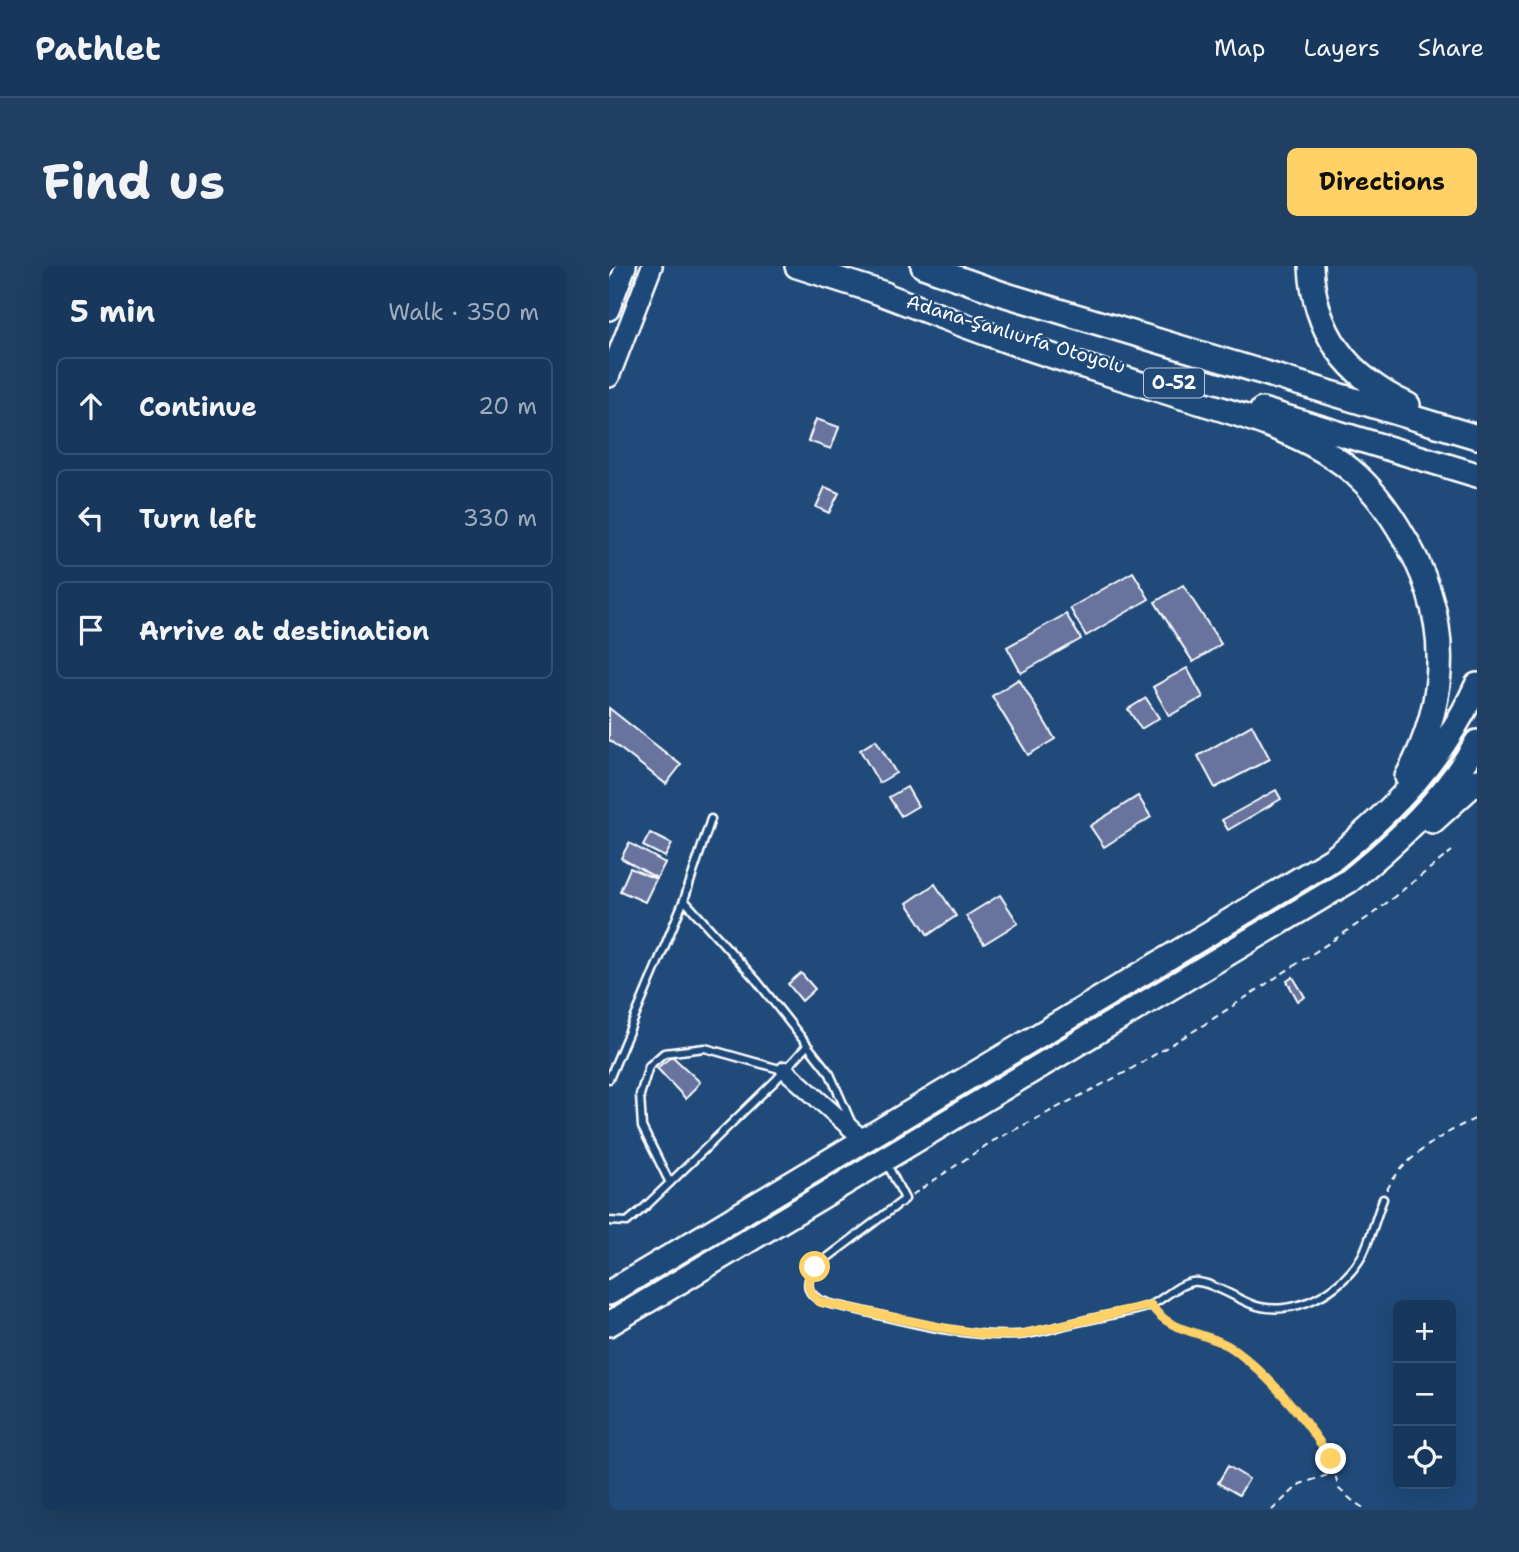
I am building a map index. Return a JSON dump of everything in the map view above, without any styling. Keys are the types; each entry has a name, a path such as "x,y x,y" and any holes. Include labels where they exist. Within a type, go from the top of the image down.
{"highway":[{"path":"609,310 626,266"},
{"path":"609,377 652,266"},
{"name":"Adana-Şanlıurfa Otoyolu","path":"797,266 1477,475"},
{"name":"Adana-Şanlıurfa Otoyolu","path":"923,266 1006,295 1477,437"},
{"path":"1311,266 1312,288 1319,318 1331,342 1350,366 1384,394 1477,430"},
{"path":"872,290 992,336 1258,422 1315,446 1344,465 1369,488 1408,543 1422,571 1432,601 1441,662 1437,693 1419,755 1387,805 1364,827 1332,854 1253,907"},
{"path":"609,1293 859,1138 1333,859 1376,825 1417,782 1446,743 1477,685"},
{"path":"609,1330 715,1263 1349,881 1394,844 1437,799 1477,742"},
{"path":"1267,930 1351,884 1401,850 1477,781"},
{"path":"609,1283 706,1233"},
{"path":"609,1324 715,1263"}],"street":[{"path":"785,1070 859,1138"}],"lane":[{"path":"609,1079 684,900 711,819"},
{"path":"684,900 757,981 830,1074 859,1138"},
{"path":"609,1222 627,1222 670,1183 807,1046"},
{"path":"670,1183 642,1127 640,1096 649,1066 664,1054 705,1048 785,1070"},
{"path":"885,1160 905,1199 815,1267 807,1286 813,1297 820,1302 989,1335 1019,1335 1151,1305 1164,1300 1183,1284 1196,1282 1254,1306 1273,1310 1303,1304 1327,1292 1343,1279 1363,1254 1383,1199"}],"path":[{"path":"905,1199 991,1142 1126,1072 1202,1026 1370,916 1452,851"},
{"path":"1383,1199 1391,1182 1406,1164 1445,1134 1477,1118"},
{"path":"1151,1305 1157,1315 1181,1329 1211,1338 1234,1350 1277,1390 1308,1424 1331,1459 1339,1489 1367,1510"},
{"path":"1272,1510 1300,1484 1335,1472"}],"building":[{"path":"816,419 839,427 831,449 808,441"},
{"path":"825,487 839,493 829,513 816,507"},
{"path":"1133,572 1149,599 1086,636 1070,608"},
{"path":"1183,585 1221,644 1193,662 1155,602"},
{"path":"1066,614 1081,639 1021,673 1007,647"},
{"path":"1187,668 1203,697 1169,716 1153,687"},
{"path":"1019,679 1055,739 1028,755 992,696"},
{"path":"1146,698 1159,718 1141,729 1128,709"},
{"path":"609,708 681,765 666,784 609,740"},
{"path":"1252,725 1270,759 1215,788 1198,756"},
{"path":"876,740 896,773 879,783 860,750"},
{"path":"907,787 918,806 901,816 889,797"},
{"path":"1276,790 1281,799 1228,830 1222,820"},
{"path":"1138,796 1151,817 1104,847 1090,826"},
{"path":"650,833 672,844 665,857 643,846"},
{"path":"629,843 665,863 657,878 621,858"},
{"path":"630,868 656,879 645,902 620,891"},
{"path":"935,884 956,916 928,935 907,903"},
{"path":"1000,895 1018,923 984,944 966,916"},
{"path":"801,973 815,989 802,1001 788,984"},
{"path":"1293,977 1305,997 1298,1001 1287,981"},
{"path":"672,1056 700,1082 686,1099 657,1068"},
{"path":"1228,1466 1249,1479 1239,1495 1218,1483"}],"route":[{"path":"815,1267 807,1286 813,1297 820,1302 989,1335 1019,1335 1118,1312 1139,1310 1151,1305 1157,1315 1181,1329 1211,1338 1234,1350 1277,1390 1308,1424 1331,1459"}]}
